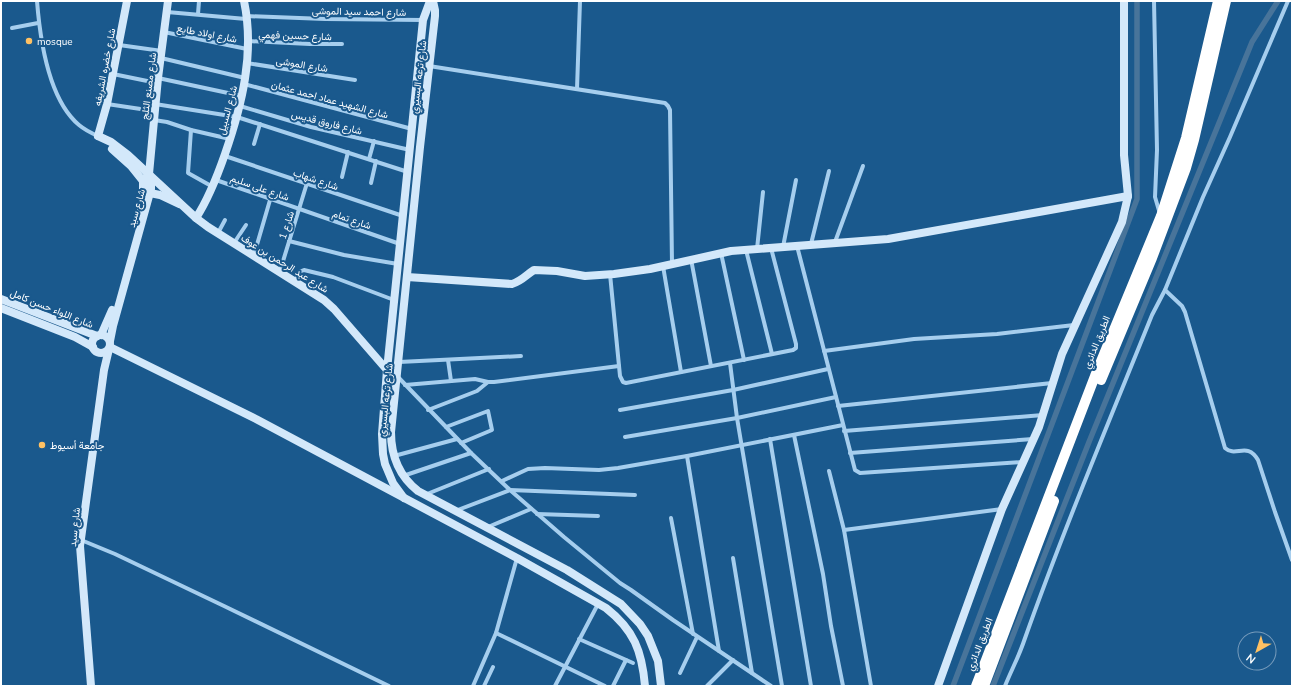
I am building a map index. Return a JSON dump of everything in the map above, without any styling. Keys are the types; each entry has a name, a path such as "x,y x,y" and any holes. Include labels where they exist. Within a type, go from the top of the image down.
{"highway":[{"name":"الطريق الدائري","path":"976,686 1095,376 1161,216 1186,138 1218,1"},
{"name":"الطريق الدائري","path":"984,686 1101,379 1152,258 1183,176 1194,140 1226,1"}],"street":[{"path":"36,1 44,56 60,99 78,124 98,136 124,159 143,180"},
{"name":"شارع خضره الشريفه","path":"98,136 107,104 126,1"},
{"name":"شارع مصنع الثلج","path":"149,174 155,107 168,1"},
{"path":"198,14 199,1"},
{"name":"شارع السبيل","path":"196,218 214,184 238,116 243,96 248,45 247,17 244,1"},
{"name":"شارع ترعه البسيري","path":"406,500 388,474 383,454 382,434 387,370 423,20 430,1"},
{"name":"شارع ترعه البسيري","path":"433,1 435,16 391,432 393,456 403,476 412,487 424,495 567,570 610,596 631,613 640,624 654,648 658,661 661,686"},
{"path":"577,88 580,1"},
{"path":"938,686 1002,509 1044,415 1052,383 1062,354 1122,222 1128,196 1124,155 1124,1"},
{"path":"1154,1 1157,150 1155,197 1161,216"},
{"path":"1005,686 1152,315 1165,290 1203,197 1288,1"},
{"name":"شارع احمد سيد الموشى","path":"167,12 247,17 423,20"},
{"path":"12,28 38,23"},
{"name":"شارع اولاد طايع","path":"164,32 248,45"},
{"name":"شارع حسين فهمي","path":"248,45 342,44"},
{"name":"شارع الشهيد عماد احمد عثمان","path":"118,45 161,54 245,81 412,129"},
{"name":"شارع الموشى","path":"246,63 355,80"},
{"path":"429,66 665,103 670,110 672,264"},
{"path":"113,74 243,96"},
{"path":"107,104 155,107 238,116 408,172"},
{"name":"شارع فاروق قديس","path":"240,106 311,127 410,150"},
{"path":"154,120 167,122 191,130 230,139"},
{"path":"254,144 260,124"},
{"name":"شارع على سليم","path":"191,130 188,173 214,184 299,210"},
{"name":"شارع عبد الرحمن بن عوف","path":"98,136 118,146 196,218 295,280 330,304 387,370"},
{"path":"369,159 374,141"},
{"path":"342,177 348,152"},
{"name":"شارع شهاب","path":"224,156 403,216"},
{"path":"371,182 376,161"},
{"path":"835,242 863,166"},
{"path":"811,244 829,171"},
{"name":"شارع سيد","path":"91,686 81,543 104,370 113,326 150,193 152,183 149,174 143,180 143,196 140,211 111,314 99,336"},
{"path":"783,247 796,180"},
{"name":"شارع 1","path":"280,271 307,183"},
{"path":"757,249 763,192"},
{"name":"شارع عبد الرحمن بن عوف","path":"150,193 165,198 188,210"},
{"path":"407,277 506,284 519,282 534,270 585,276 610,274 663,266 721,253 811,244 888,239 1128,196"},
{"path":"254,255 270,200"},
{"name":"شارع تمام","path":"299,210 400,240"},
{"path":"218,233 225,220"},
{"path":"234,243 246,225"},
{"path":"400,240 411,238"},
{"path":"289,241 344,255 398,264"},
{"path":"797,246 855,470 860,473 1023,462"},
{"path":"610,274 619,366 621,379 626,383 793,350 796,348 770,248"},
{"path":"746,250 772,354"},
{"path":"721,253 744,360"},
{"path":"691,259 711,366"},
{"path":"663,266 681,372"},
{"path":"295,280 301,271 304,270 333,277 394,300"},
{"path":"1165,290 1182,306 1185,312 1225,448 1230,451 1250,451 1258,460 1292,560"},
{"name":"شارع اللواء حسن كامل","path":"1,299 99,336"},
{"name":"شارع اللواء حسن كامل","path":"1,308 75,337 95,350"},
{"path":"824,350 914,339 997,334 1075,325"},
{"path":"104,370 95,350 93,341 99,336 107,337 110,346 256,419 517,558 606,608 618,617 635,640 642,660 645,686"},
{"path":"95,350 102,353 110,346"},
{"path":"399,362 521,356"},
{"path":"448,360 451,381"},
{"path":"730,362 741,444 782,686"},
{"path":"405,385 475,379 488,382 619,366"},
{"path":"620,410 733,390 828,369"},
{"path":"387,370 398,375 428,410 510,490 620,583 771,686"},
{"path":"428,410 477,391 488,382"},
{"path":"838,406 1052,383"},
{"path":"625,436 737,418 836,398"},
{"path":"446,427 488,411 492,430 461,443"},
{"path":"844,431 1044,415"},
{"path":"502,481 532,468 599,470 618,468 843,425"},
{"path":"794,435 823,574 843,686"},
{"path":"393,456 457,439"},
{"path":"770,439 811,686"},
{"path":"850,453 1034,439"},
{"path":"403,476 471,453"},
{"path":"687,456 719,651"},
{"path":"424,495 489,469"},
{"path":"829,471 844,530 871,686"},
{"path":"455,511 510,490 635,495"},
{"path":"486,528 531,509"},
{"path":"844,530 1002,509"},
{"path":"537,514 598,516"},
{"path":"671,518 695,635 680,673"},
{"path":"81,543 89,544 115,554 389,686"},
{"path":"473,686 490,650 496,633 517,558"},
{"path":"733,558 752,673"},
{"path":"555,686 598,604"},
{"path":"496,633 605,686"},
{"path":"579,639 633,663"},
{"path":"614,686 626,660"},
{"path":"707,686 734,660"},
{"path":"484,686 493,667"},
{"path":"376,680 376,686"}],"waterway":[{"path":"953,686 1137,199 1137,1"},
{"path":"993,686 1089,442 1252,42 1278,1"}],"place":[{"name":"mosque","path":"29,41"},
{"name":"جامعة أسيوط","path":"42,445"}]}
